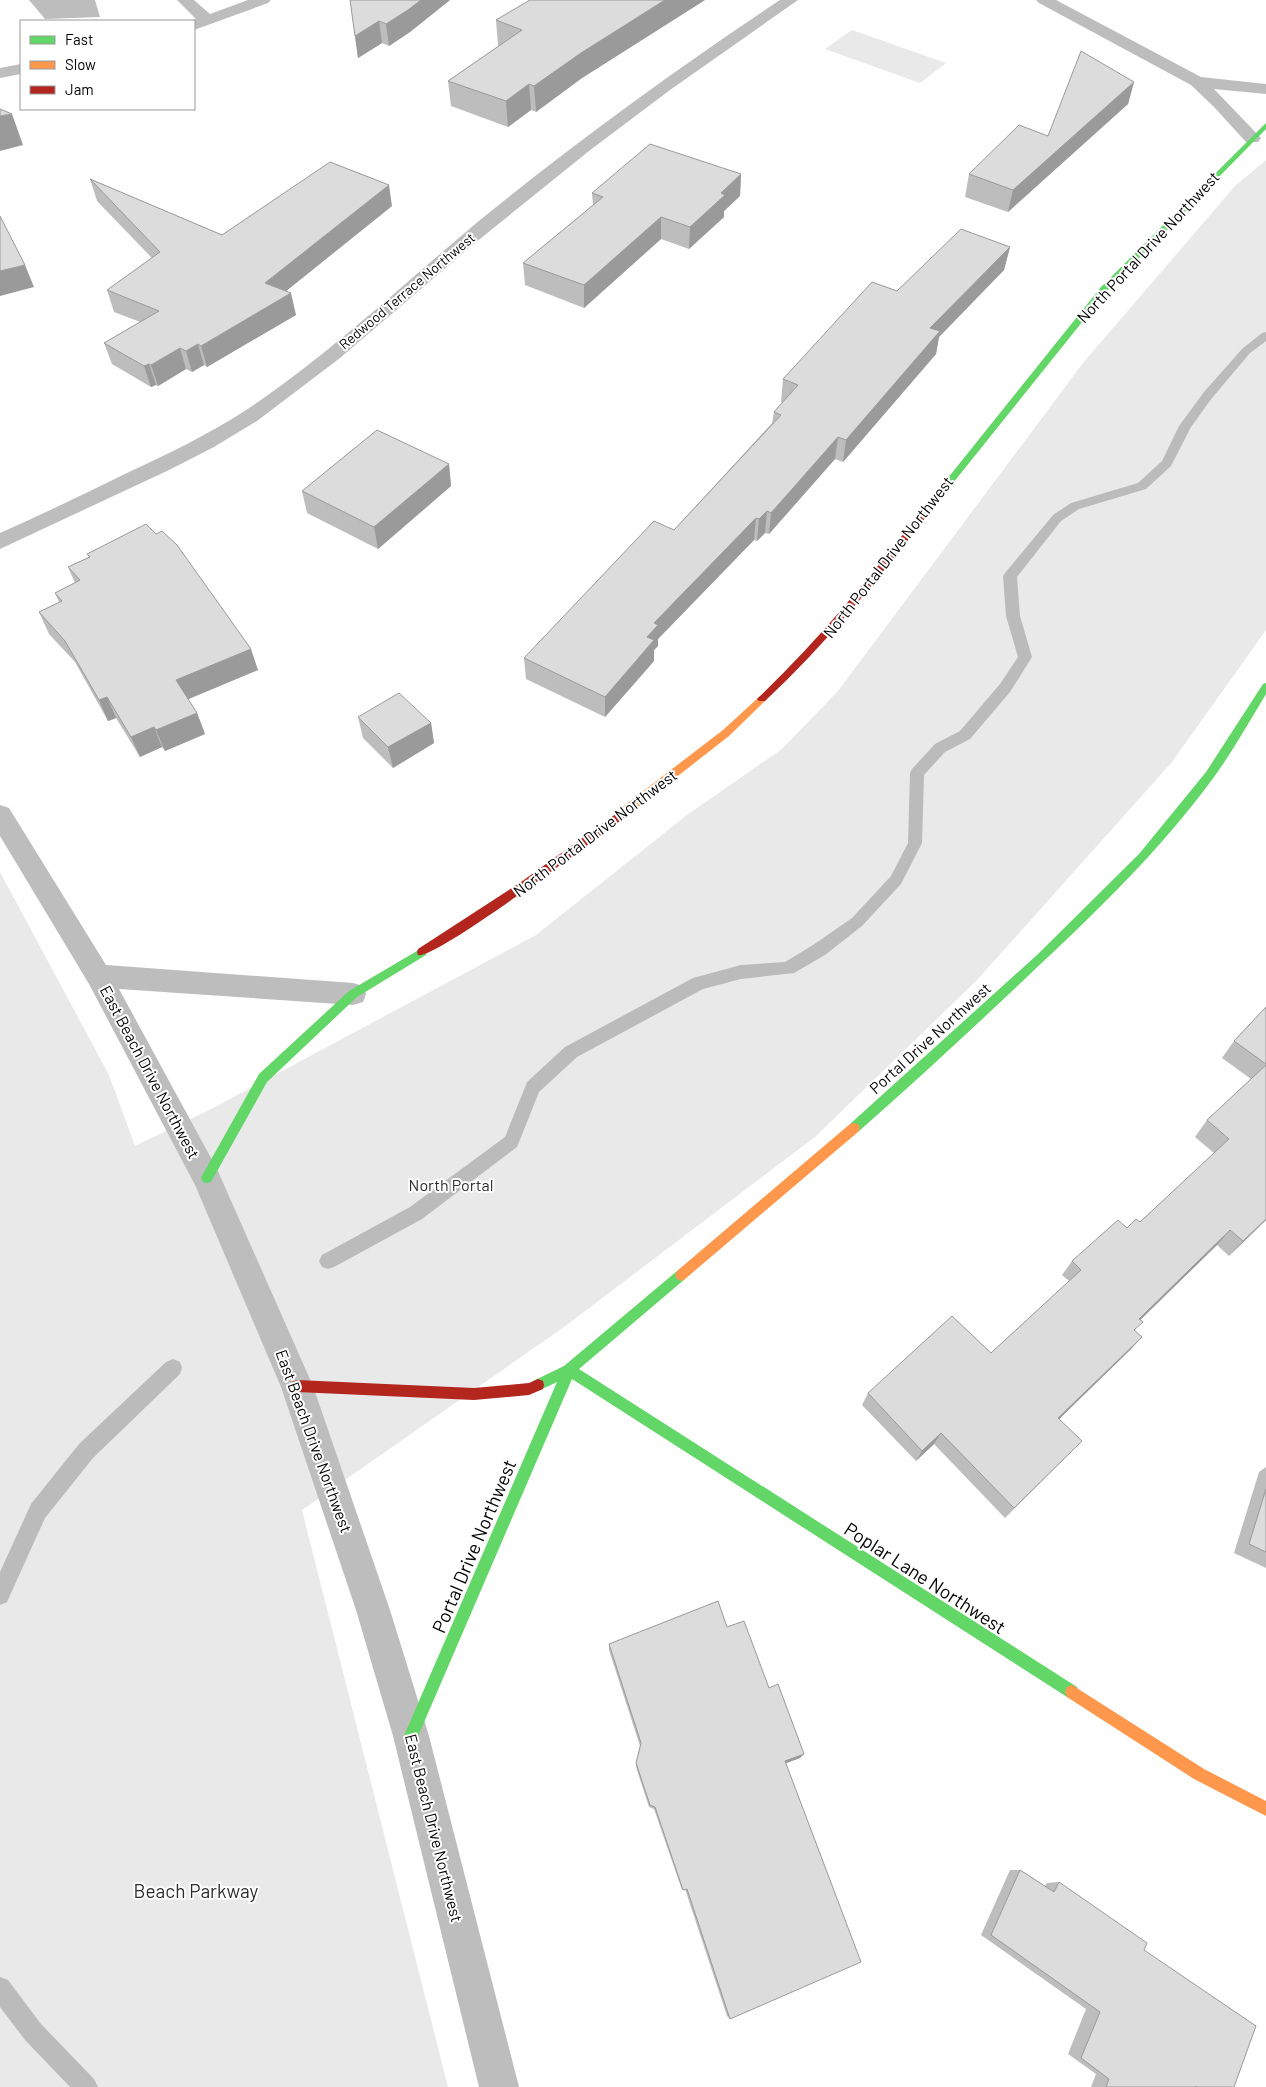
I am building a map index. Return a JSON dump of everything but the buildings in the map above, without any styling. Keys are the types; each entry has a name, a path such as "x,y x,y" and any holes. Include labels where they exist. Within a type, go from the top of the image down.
{"street":[{"path":"184,0 201,23 263,0"},
{"name":"Redwood Terrace Northwest","path":"0,542 194,450 273,401 383,313 464,243 605,129 718,47 790,0"},
{"path":"1044,0 1197,82 1220,103 1252,138"},
{"path":"0,74 20,69"},
{"path":"1197,82 1266,89"},
{"name":"North Portal Drive Northwest","path":"207,1178 263,1078 353,994 483,914 574,851 726,733 791,673 848,612 948,482 1104,289 1266,125"},
{"name":"Portal Drive Northwest","path":"297,1386 474,1394 528,1389 569,1370 613,1330 732,1233 904,1084 1082,921 1127,876 1186,808 1234,740 1266,686"},
{"name":"East Beach Drive Northwest","path":"0,815 98,976 207,1178 297,1386 372,1610 411,1736 499,2087"},
{"path":"98,976 353,994"},
{"name":"Portal Drive Northwest","path":"411,1736 569,1370"},
{"name":"Poplar Lane Northwest","path":"569,1370 1199,1774 1266,1809"}],"green space":[{"path":"852,30 946,63 920,83 825,49"},
{"path":"1266,160 1266,630 1172,762 977,980 815,1137 564,1327 302,1510 448,2087 0,2087 0,872 109,1075 135,1146 215,1107 536,935 687,815 782,749 838,691 1083,363 1235,186"}],"waterway":[{"path":"328,1261 416,1213 511,1142 533,1087 571,1052 699,983 741,972 788,968 819,950 857,922 896,880 915,843 917,773 940,748 965,735 1005,688 1025,657 1013,616 1010,576 1057,518 1075,506 1142,486 1167,463 1185,426 1208,395 1246,351 1266,335"},
{"path":"0,1595 38,1511 86,1451 173,1368"},
{"path":"0,1988 33,2032 86,2087"}],"traffic: fast":[{"path":"922,516 1104,289 1266,125"},
{"path":"854,1128 1042,957 1142,857 1210,775 1266,686"},
{"path":"207,1178 263,1078 353,994 422,952"},
{"path":"411,1736 569,1370 681,1275"},
{"path":"538,1385 569,1370 1072,1692"}],"traffic: slow":[{"path":"624,812 726,733 762,699"},
{"path":"681,1275 854,1128"},
{"path":"1072,1692 1199,1774 1266,1809"}],"traffic: jam":[{"path":"762,699 826,634 922,516"},
{"path":"422,952 525,885 624,812"},
{"path":"297,1386 474,1394 529,1389 538,1385"}],"park label":[{"name":"North Portal","path":"451,1185"},
{"name":"Beach Parkway","path":"196,1891"}]}
